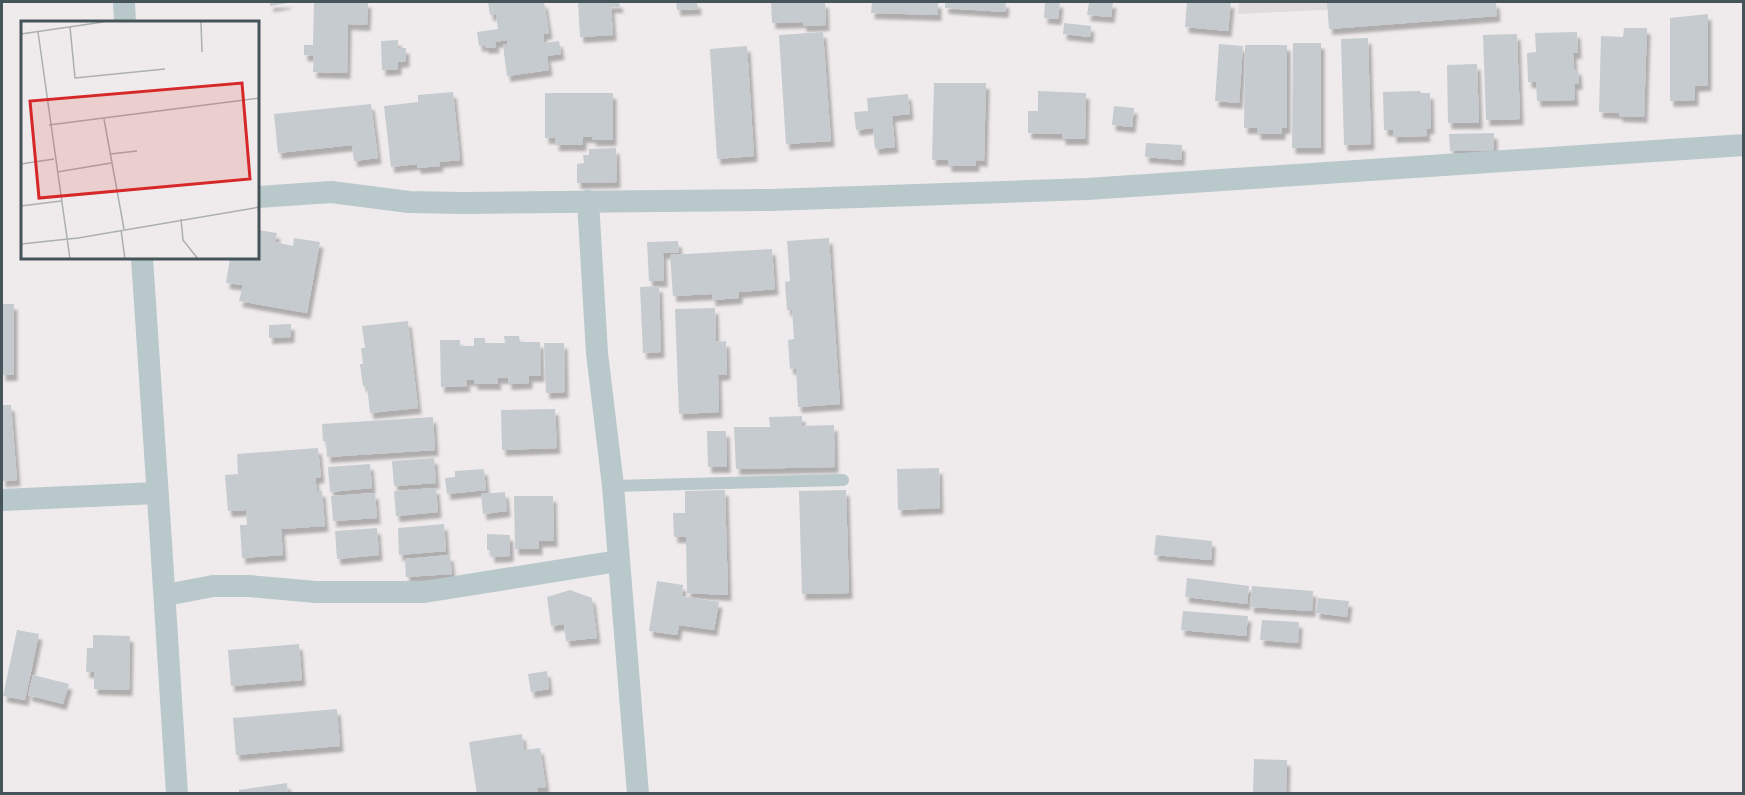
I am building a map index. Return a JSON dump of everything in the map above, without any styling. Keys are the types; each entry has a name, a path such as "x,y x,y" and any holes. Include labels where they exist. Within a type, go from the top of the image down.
{"street":[{"path":"124,2 125,21"},
{"path":"260,197 331,192 420,202 463,203 770,200 1087,189 1743,145"},
{"path":"588,201 597,353 613,486 638,794"},
{"path":"142,260 166,595 177,794"},
{"path":"2,500 157,492"},
{"path":"166,595 213,586 249,586 316,592 424,592 618,561"}],"lane":[{"path":"613,486 843,480"}],"shaded area":[{"path":"1239,2 1493,2 1238,14"}],"building":[{"path":"270,2 288,2 288,3 270,6"},
{"path":"314,2 368,2 367,25 348,24 347,73 313,72 314,56 304,55 304,45 313,45"},
{"path":"488,2 544,2 549,33 543,34 544,43 559,41 561,54 547,56 549,70 507,76 503,45 507,44 507,40 495,42 496,47 479,46 477,32 498,29 496,14 490,15"},
{"path":"578,2 619,2 620,7 611,7 613,35 580,37"},
{"path":"676,2 697,2 698,9 677,10"},
{"path":"771,2 825,2 826,25 803,26 803,22 772,23"},
{"path":"872,2 938,2 938,15 871,13"},
{"path":"945,2 1006,2 1005,12 945,8"},
{"path":"1045,2 1060,2 1058,19 1044,18"},
{"path":"1089,2 1113,2 1111,17 1087,15"},
{"path":"1187,2 1231,2 1228,31 1185,27"},
{"path":"1327,2 1496,2 1497,16 1329,29"},
{"path":"1708,14 1708,85 1695,86 1695,100 1670,101 1670,18"},
{"path":"1064,23 1091,26 1090,37 1063,34"},
{"path":"1624,28 1647,28 1644,117 1599,112 1601,36 1623,37"},
{"path":"823,32 831,141 786,144 779,35"},
{"path":"1577,32 1578,53 1573,53 1574,69 1578,69 1579,84 1574,84 1575,100 1537,101 1536,82 1528,82 1527,53 1536,52 1535,33"},
{"path":"1517,34 1520,119 1486,120 1483,35"},
{"path":"1368,38 1371,144 1344,145 1341,39"},
{"path":"398,40 398,48 406,48 406,61 398,62 398,69 382,70 381,41"},
{"path":"1293,43 1321,43 1321,148 1292,148"},
{"path":"1219,44 1243,46 1239,103 1215,101"},
{"path":"1245,45 1287,45 1287,128 1282,128 1282,134 1257,134 1257,128 1244,128"},
{"path":"747,46 754,156 717,159 710,49"},
{"path":"1477,64 1479,123 1448,123 1447,65"},
{"path":"934,83 986,83 984,161 976,160 976,166 948,166 948,160 932,160"},
{"path":"1038,91 1086,93 1085,139 1062,139 1062,134 1028,133 1028,111 1038,111"},
{"path":"453,92 460,160 439,162 440,166 417,168 417,164 391,167 384,106 418,102 418,95"},
{"path":"1383,92 1430,93 1431,128 1426,129 1427,136 1393,137 1393,130 1384,130"},
{"path":"545,93 613,93 613,140 592,140 593,137 583,137 583,145 555,145 556,138 545,138"},
{"path":"908,94 910,114 892,116 895,147 875,149 873,128 856,130 854,112 868,111 867,98"},
{"path":"371,104 378,158 354,161 352,145 278,153 274,114"},
{"path":"1114,106 1134,108 1132,127 1112,125"},
{"path":"1494,133 1494,150 1450,151 1449,134"},
{"path":"1146,143 1182,145 1181,160 1145,157"},
{"path":"616,148 617,182 577,183 577,164 584,163 583,155 589,155 589,149"},
{"path":"260,230 277,233 275,242 293,246 294,238 320,242 307,313 239,301 243,285 226,283 230,260 260,260"},
{"path":"829,238 840,404 798,407 796,368 790,369 788,340 794,339 792,310 787,310 785,282 790,281 787,241"},
{"path":"678,241 679,253 663,253 664,281 649,281 647,242"},
{"path":"772,249 775,289 739,292 739,298 712,300 712,294 673,296 670,255"},
{"path":"659,286 661,352 643,353 640,287"},
{"path":"2,304 14,304 14,375 2,375"},
{"path":"715,308 716,342 726,341 727,374 718,375 719,412 679,414 675,309"},
{"path":"408,321 418,408 370,413 367,386 363,386 360,364 363,364 361,348 365,348 362,326"},
{"path":"291,324 291,337 269,338 269,325"},
{"path":"504,336 519,336 520,342 540,342 541,376 529,376 529,383 508,384 508,378 497,378 498,384 474,384 474,380 466,380 467,386 441,387 440,340 460,340 460,346 474,346 474,338 485,338 485,343 505,343"},
{"path":"544,343 564,343 565,392 546,393"},
{"path":"2,405 11,405 17,480 2,481"},
{"path":"555,409 557,448 502,450 501,410"},
{"path":"802,416 802,426 834,425 835,467 736,469 734,427 770,427 769,417"},
{"path":"433,417 435,450 327,457 322,424"},
{"path":"707,431 726,431 727,467 708,467"},
{"path":"318,448 321,477 315,478 317,491 322,491 325,526 281,529 283,555 242,558 240,525 247,525 246,510 228,511 225,475 238,474 237,454"},
{"path":"434,458 436,483 394,486 392,461"},
{"path":"370,464 372,488 330,492 328,467"},
{"path":"939,468 940,508 898,510 897,469"},
{"path":"484,469 486,490 447,494 445,478 455,477 455,471"},
{"path":"436,488 438,512 396,516 394,491"},
{"path":"725,490 728,595 687,593 686,537 674,537 673,513 685,513 685,491"},
{"path":"846,490 849,593 802,594 799,491"},
{"path":"505,492 507,511 483,514 481,494"},
{"path":"375,493 377,518 333,521 331,496"},
{"path":"514,496 553,496 554,541 539,541 539,549 515,549"},
{"path":"444,524 446,551 399,555 398,528"},
{"path":"377,528 379,555 337,559 335,531"},
{"path":"487,534 510,535 510,556 491,557 491,550 487,550"},
{"path":"1156,535 1212,541 1211,560 1154,555"},
{"path":"450,555 452,574 406,577 405,559"},
{"path":"1187,578 1249,586 1247,604 1185,597"},
{"path":"657,581 683,585 682,596 719,602 714,630 679,625 677,635 649,631"},
{"path":"1252,586 1313,591 1312,611 1250,607"},
{"path":"570,590 592,598 597,638 566,641 564,624 551,626 547,597"},
{"path":"1318,598 1349,601 1347,617 1316,613"},
{"path":"1183,611 1248,616 1246,636 1181,630"},
{"path":"1262,620 1299,622 1298,643 1260,640"},
{"path":"17,630 39,634 25,700 3,696"},
{"path":"93,635 130,636 129,690 94,689 94,672 86,672 87,648 93,648"},
{"path":"299,644 302,680 231,686 228,650"},
{"path":"547,671 549,689 531,692 528,674"},
{"path":"33,675 69,684 63,704 28,695"},
{"path":"337,709 340,746 236,755 233,718"},
{"path":"522,734 524,750 540,748 546,787 537,788 538,794 477,794 469,742"},
{"path":"1254,759 1287,760 1286,794 1253,794"},
{"path":"287,783 288,794 239,794 239,790"}]}
